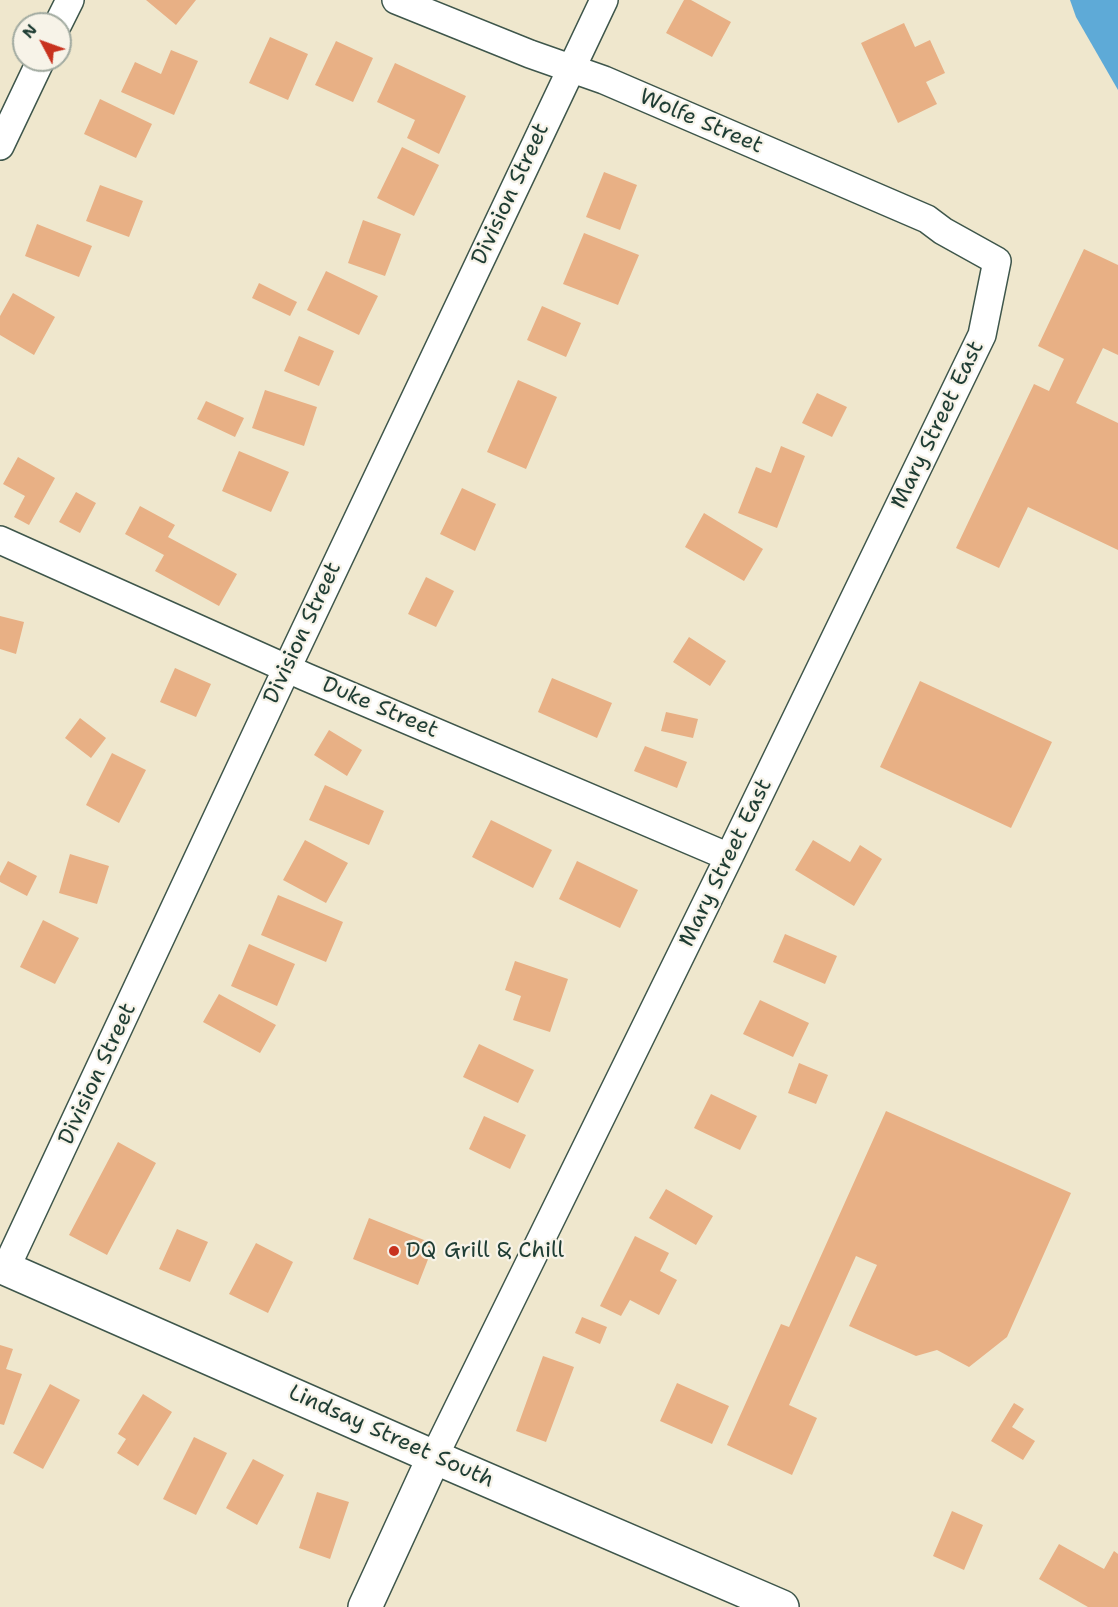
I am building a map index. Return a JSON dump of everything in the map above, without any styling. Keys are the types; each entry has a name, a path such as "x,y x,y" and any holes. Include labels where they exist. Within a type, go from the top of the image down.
{"main road":[{"name":"Lindsay Street South","path":"3,1267 782,1607"},
{"path":"365,1607 434,1457"}],"street":[{"name":"Wolfe Street","path":"396,0 531,54 604,80 927,219 943,231 997,261"},
{"name":"Division Street","path":"3,1267 604,0"},
{"path":"0,146 35,72"},
{"name":"Mary Street East","path":"434,1457 729,858 982,335 997,261"},
{"name":"Duke Street","path":"0,540 287,668 729,858"}],"water":[{"path":"1070,0 1118,0 1118,90 1076,17"}],"building":[{"path":"146,0 196,0 176,25"},
{"path":"684,0 691,0 731,22 712,57 666,33"},
{"path":"904,23 915,47 930,40 945,73 926,82 937,104 898,123 861,43"},
{"path":"270,37 308,54 288,100 249,83"},
{"path":"336,41 373,58 353,102 315,85"},
{"path":"171,50 198,61 174,115 121,92 135,62 161,74"},
{"path":"395,63 466,96 439,154 407,138 415,120 377,102"},
{"path":"100,99 152,124 136,158 84,134"},
{"path":"402,147 439,165 414,216 377,198"},
{"path":"604,172 637,185 620,230 586,217"},
{"path":"100,185 143,201 129,237 86,221"},
{"path":"363,220 401,234 385,276 348,263"},
{"path":"37,224 92,246 79,277 25,256"},
{"path":"584,233 639,255 618,305 563,284"},
{"path":"1084,249 1118,265 1118,355 1103,348 1076,403 1118,423 1118,550 1028,507 999,568 956,548 1034,384 1049,391 1064,359 1038,346"},
{"path":"326,271 378,296 359,335 307,310"},
{"path":"259,283 297,302 290,316 252,298"},
{"path":"13,293 55,317 34,355 0,335 0,316"},
{"path":"542,306 581,323 566,357 527,340"},
{"path":"299,336 334,351 319,386 284,371"},
{"path":"518,380 557,397 526,469 487,452"},
{"path":"265,390 317,407 304,446 252,428"},
{"path":"817,393 847,407 832,437 802,423"},
{"path":"206,401 244,418 235,437 197,419"},
{"path":"781,446 805,456 777,528 738,513 756,467 771,473"},
{"path":"239,451 289,472 271,512 222,491"},
{"path":"18,457 55,478 29,525 14,517 25,496 3,484"},
{"path":"462,488 496,504 475,551 440,534"},
{"path":"76,492 96,503 80,533 59,522"},
{"path":"140,506 175,525 168,537 237,574 219,606 155,571 164,555 125,534"},
{"path":"704,513 763,549 744,581 685,547"},
{"path":"426,577 454,591 436,627 408,614"},
{"path":"0,616 24,622 16,654 0,649"},
{"path":"689,637 726,661 710,686 673,662"},
{"path":"175,668 211,684 196,717 160,702"},
{"path":"552,678 612,703 597,738 538,712"},
{"path":"920,681 1052,742 1011,828 880,767"},
{"path":"666,712 698,719 693,738 661,731"},
{"path":"80,718 106,738 91,758 65,738"},
{"path":"329,730 362,750 347,776 314,755"},
{"path":"645,746 687,762 677,788 634,771"},
{"path":"112,753 146,770 119,823 86,805"},
{"path":"325,785 384,811 369,845 309,820"},
{"path":"491,820 552,850 533,888 472,857"},
{"path":"305,840 348,863 326,903 283,880"},
{"path":"813,840 850,862 860,845 882,859 854,906 795,870"},
{"path":"70,854 109,866 97,904 59,893"},
{"path":"8,861 37,876 27,896 0,882 0,876"},
{"path":"577,861 638,890 620,928 559,899"},
{"path":"278,895 343,922 326,962 261,935"},
{"path":"43,920 79,938 55,984 20,967"},
{"path":"785,934 837,956 825,984 773,962"},
{"path":"249,944 295,964 277,1006 231,986"},
{"path":"515,961 568,979 550,1032 513,1020 521,996 505,990"},
{"path":"219,994 276,1025 260,1053 203,1022"},
{"path":"760,1000 809,1023 793,1057 743,1034"},
{"path":"479,1044 534,1070 518,1103 463,1077"},
{"path":"799,1063 828,1075 816,1104 788,1093"},
{"path":"711,1094 757,1116 740,1150 694,1128"},
{"path":"886,1111 1071,1193 1007,1337 969,1367 937,1350 916,1356 849,1326 877,1265 856,1256 789,1405 817,1418 792,1475 727,1445 781,1324 789,1327"},
{"path":"484,1116 526,1135 510,1169 469,1149"},
{"path":"118,1142 156,1163 107,1255 69,1235"},
{"path":"666,1189 713,1216 696,1245 649,1218"},
{"name":"DQ Grill & Chill","path":"369,1218 434,1244 418,1285 353,1259"},
{"path":"177,1229 208,1242 190,1282 159,1269"},
{"path":"635,1236 669,1253 660,1271 677,1280 659,1315 630,1300 621,1316 600,1306"},
{"path":"256,1243 293,1262 268,1313 229,1294"},
{"path":"582,1317 607,1327 600,1344 575,1333"},
{"path":"0,1345 13,1349 6,1369 22,1374 4,1425 0,1424"},
{"path":"543,1356 574,1367 546,1442 516,1431"},
{"path":"677,1383 729,1406 712,1444 660,1421"},
{"path":"50,1384 80,1400 43,1469 13,1453"},
{"path":"143,1394 172,1412 138,1466 117,1453 126,1439 118,1434"},
{"path":"1014,1403 1024,1409 1012,1427 1035,1441 1023,1460 991,1441"},
{"path":"194,1437 227,1453 196,1515 163,1499"},
{"path":"253,1459 284,1475 257,1525 226,1508"},
{"path":"317,1492 349,1502 330,1559 299,1548"},
{"path":"952,1511 983,1525 964,1570 933,1556"},
{"path":"1059,1544 1104,1569 1114,1551 1118,1554 1118,1607 1088,1607 1039,1579"}],"place":[{"name":"DQ Grill & Chill","path":"394,1251"}]}
